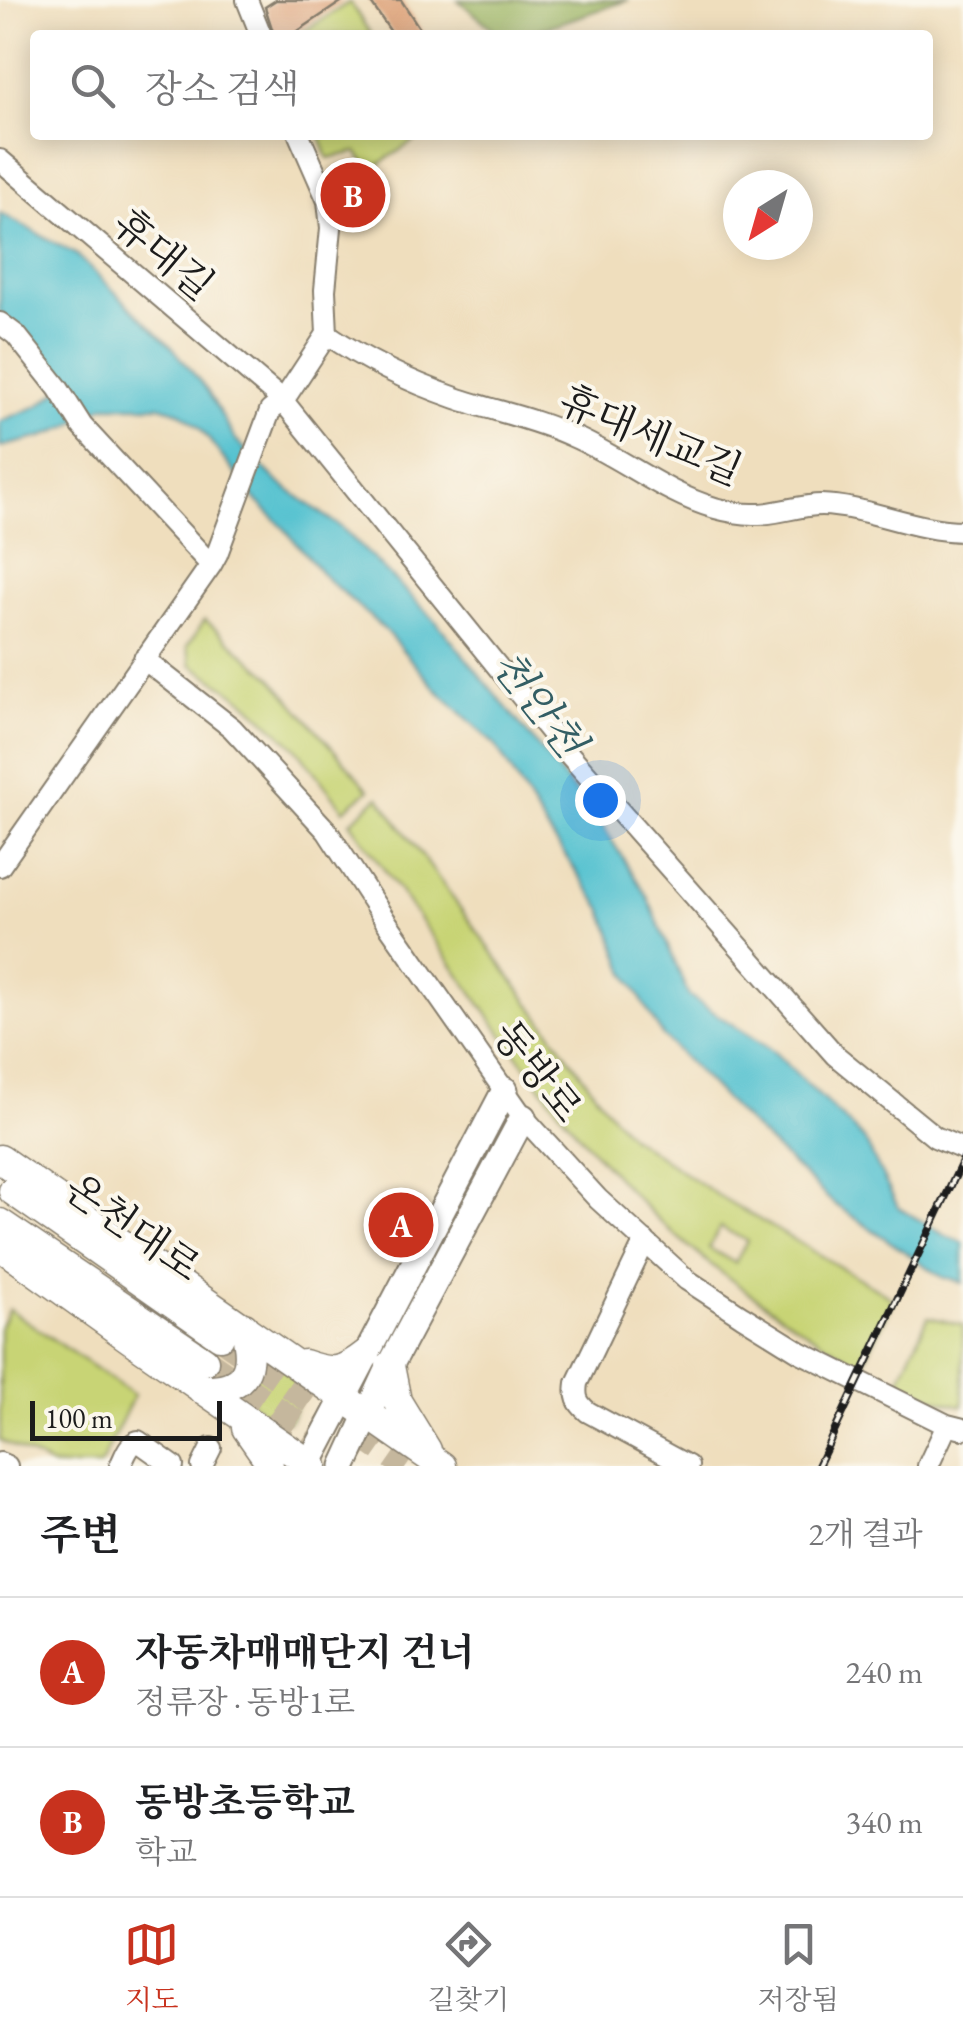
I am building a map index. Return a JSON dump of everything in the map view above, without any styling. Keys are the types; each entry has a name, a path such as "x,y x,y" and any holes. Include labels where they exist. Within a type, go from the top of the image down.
{"highway":[{"path":"0,1160 232,1332 250,1354 249,1365 242,1378 228,1388 0,1246"},
{"name":"온천대로","path":"0,1182 232,1332"},
{"name":"온천대로","path":"0,1223 203,1375"},
{"path":"232,1332 308,1366 335,1372 378,1360 397,1402 439,1464"},
{"path":"276,1350 439,1464"},
{"path":"203,1375 250,1431 269,1466"},
{"path":"230,1407 310,1465"}],"main road":[{"path":"344,1466 368,1415 378,1360 505,1090"},
{"path":"310,1465 344,1396 378,1360 523,1117"}],"street":[{"path":"246,0 259,30"},
{"path":"0,866 214,559 276,406 327,334 324,290 331,228 328,201 301,140"},
{"name":"휴대길","path":"0,160 276,406 560,744 835,1055 935,1136 963,1149"},
{"path":"0,324 16,335 82,426 214,559"},
{"name":"휴대세교길","path":"327,334 398,376 572,436 674,492 715,508 754,514 821,505 963,531"},
{"name":"동방로","path":"144,659 232,728 327,831 523,1117 598,1199 687,1280 800,1352 955,1427"},
{"path":"645,1241 575,1394 579,1405 588,1412 688,1466"},
{"path":"928,1466 955,1427"},
{"path":"120,1466 133,1442 138,1441 173,1466"},
{"path":"0,1463 7,1466"}],"green space":[{"path":"458,0 628,0 539,30 494,30"},
{"path":"350,2 368,30 306,30"},
{"path":"321,140 415,140 370,170 357,152 328,158"},
{"path":"205,620 269,675 369,790 344,810 296,748 245,701 191,664 187,646"},
{"path":"379,797 630,1136 714,1193 889,1296 893,1302 862,1366 724,1275 625,1186 525,1065 350,822","holes":["720,1227 747,1241 735,1263 709,1248"]},
{"path":"9,1309 134,1395 100,1466 52,1466 0,1440 0,1328"},
{"path":"928,1317 963,1325 963,1406 898,1383"},
{"path":"260,1350 309,1380 289,1422 263,1412 237,1391"}],"water":[{"path":"0,213 77,255 174,349 206,389 236,440 278,482 342,528 435,620 602,825 647,896 689,996 774,1052 864,1139 898,1207 963,1242 963,1283 942,1277 833,1203 662,1035 626,973 602,908 546,828 496,746 437,690 385,630 325,577 253,497 200,428 180,412 160,406 104,406 42,437 0,447 0,421 38,406 69,383 0,312"}],"building":[{"path":"276,0 344,0 299,30 272,30 265,7"},
{"path":"369,0 401,0 421,30 390,30"}],"tunnel":[{"path":"220,1336 407,1466"},
{"path":"204,1361 358,1466"}],"railway":[{"path":"818,1466 963,1160"}],"place":[{"name":"동방초등학교","path":"353,195"},
{"name":"자동차매매단지 건너","path":"401,1225"}],"water label":[{"name":"천안천","path":"539,703"}]}
